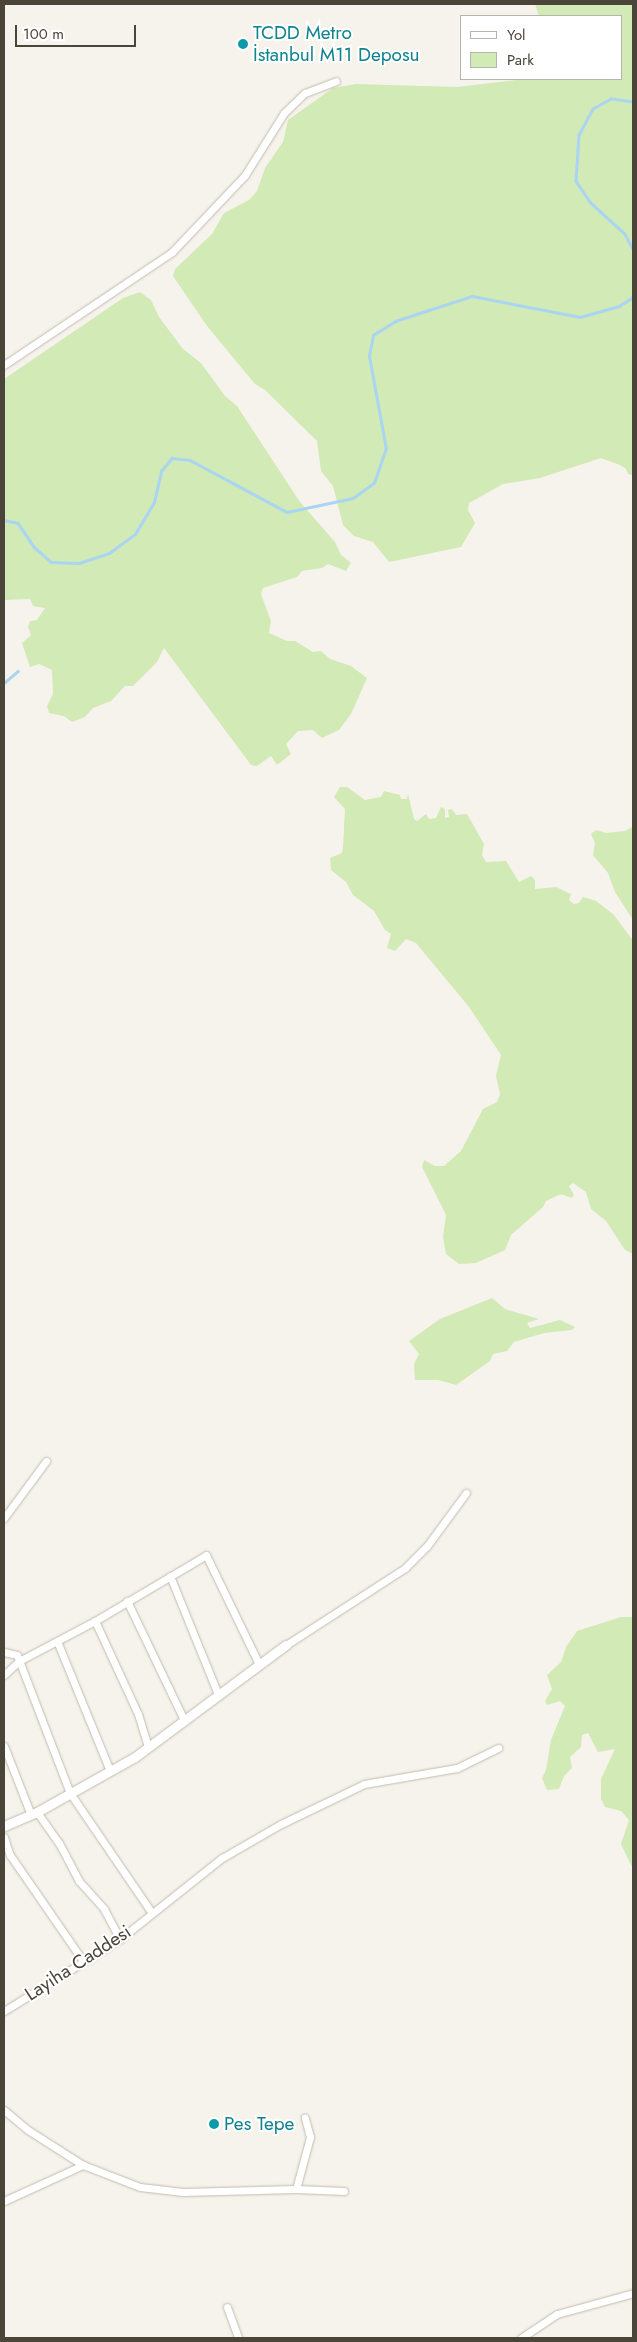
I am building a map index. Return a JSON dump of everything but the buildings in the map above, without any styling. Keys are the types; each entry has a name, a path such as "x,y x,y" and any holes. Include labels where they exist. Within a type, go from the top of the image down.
{"street":[{"path":"4,365 172,252 245,175 284,113 305,93 336,81"},
{"path":"4,1518 46,1461"},
{"path":"4,1826 34,1813 110,1771 148,1747 286,1645 405,1568 427,1546 466,1493"},
{"path":"4,1675 20,1661 95,1621 206,1555 259,1664"},
{"path":"170,1576 218,1694"},
{"path":"128,1601 184,1720"},
{"path":"95,1621 138,1714 148,1747"},
{"path":"57,1641 110,1771"},
{"path":"4,1652 17,1656 20,1661 70,1793 152,1913"},
{"path":"4,1746 34,1813 59,1842 79,1881 104,1909 120,1938"},
{"name":"Layiha Caddesi","path":"4,2011 120,1938 222,1858 330,1798 364,1784 457,1768 498,1748"},
{"path":"4,1837 10,1855 83,1961"},
{"path":"4,2110 28,2130 83,2165 140,2187 183,2192 296,2189 344,2191"},
{"path":"296,2189 310,2137 305,2118"},
{"path":"4,2201 83,2165"},
{"path":"521,2338 557,2314 633,2293"},
{"path":"227,2307 238,2338"}],"green space":[{"path":"535,4 633,4 633,475 628,474 626,469 620,465 601,458 540,478 503,484 469,503 468,510 475,523 461,547 389,562 373,542 354,536 343,525 333,486 321,471 317,441 265,390 255,384 207,326 173,276 175,269 212,234 224,213 249,200 257,191 265,168 283,142 288,120 333,88 356,84 457,87 516,80 622,80 622,15 539,15"},
{"path":"140,292 151,300 159,317 183,349 201,363 225,396 237,406 300,502 335,542 341,555 351,563 346,571 328,564 322,568 302,571 297,577 263,588 261,594 271,621 269,633 287,641 295,641 313,652 321,651 330,659 351,666 367,678 351,714 339,730 322,738 313,730 298,731 286,744 291,754 277,765 271,756 257,766 251,765 164,648 157,662 133,686 125,686 111,701 93,708 85,717 72,722 64,716 49,713 47,706 53,694 52,670 39,664 30,667 22,643 31,635 28,627 30,621 37,620 45,608 33,606 30,599 4,600 4,379 123,298"},
{"path":"340,787 347,787 365,800 381,797 384,791 400,795 401,799 407,799 408,794 414,819 417,821 426,814 429,819 436,818 441,807 445,809 445,818 449,817 448,810 452,809 456,815 467,814 484,844 482,855 486,862 506,861 519,882 531,876 535,880 535,889 556,887 571,894 569,900 574,904 579,903 583,897 596,901 613,914 632,939 633,1254 625,1250 606,1221 591,1209 586,1192 573,1183 569,1186 574,1195 572,1198 561,1194 546,1201 543,1207 511,1235 505,1250 476,1263 459,1264 446,1254 443,1237 446,1215 422,1167 424,1160 435,1166 444,1166 461,1151 483,1109 497,1102 500,1094 496,1076 501,1055 469,1007 416,943 406,939 395,951 387,948 391,934 385,930 374,911 353,895 346,882 331,870 330,858 342,853 343,847 345,809 334,797"},
{"path":"633,822 633,920 615,892 608,873 593,855 595,843 591,834 596,830 606,833 625,831 632,827"},
{"path":"492,1298 505,1309 539,1319 527,1323 530,1328 560,1320 575,1327 572,1330 544,1333 514,1342 507,1351 493,1354 490,1361 456,1385 438,1380 415,1380 414,1364 419,1354 409,1341 440,1319"},
{"path":"621,1617 633,1617 633,1869 621,1844 629,1820 621,1811 605,1807 601,1799 601,1779 615,1749 598,1752 588,1733 582,1735 581,1747 570,1757 572,1768 564,1776 559,1789 547,1790 542,1778 546,1770 551,1740 565,1706 560,1701 547,1705 545,1701 552,1689 547,1675 561,1662 566,1647 577,1631"}],"waterway":[{"path":"633,102 611,99 593,109 579,135 576,181 590,202 625,234 633,249"},
{"path":"4,520 18,523 34,547 51,562 79,563 109,553 135,534 154,502 161,471 172,458 190,460 287,512 353,498 374,483 386,449 369,356 373,335 395,321 472,296 580,317 619,306 633,297"},
{"path":"4,683 18,671"}],"place":[{"name":"TCDD Metro İstanbul M11 Deposu","path":"243,44"},
{"name":"Pes Tepe","path":"214,2124"}]}
